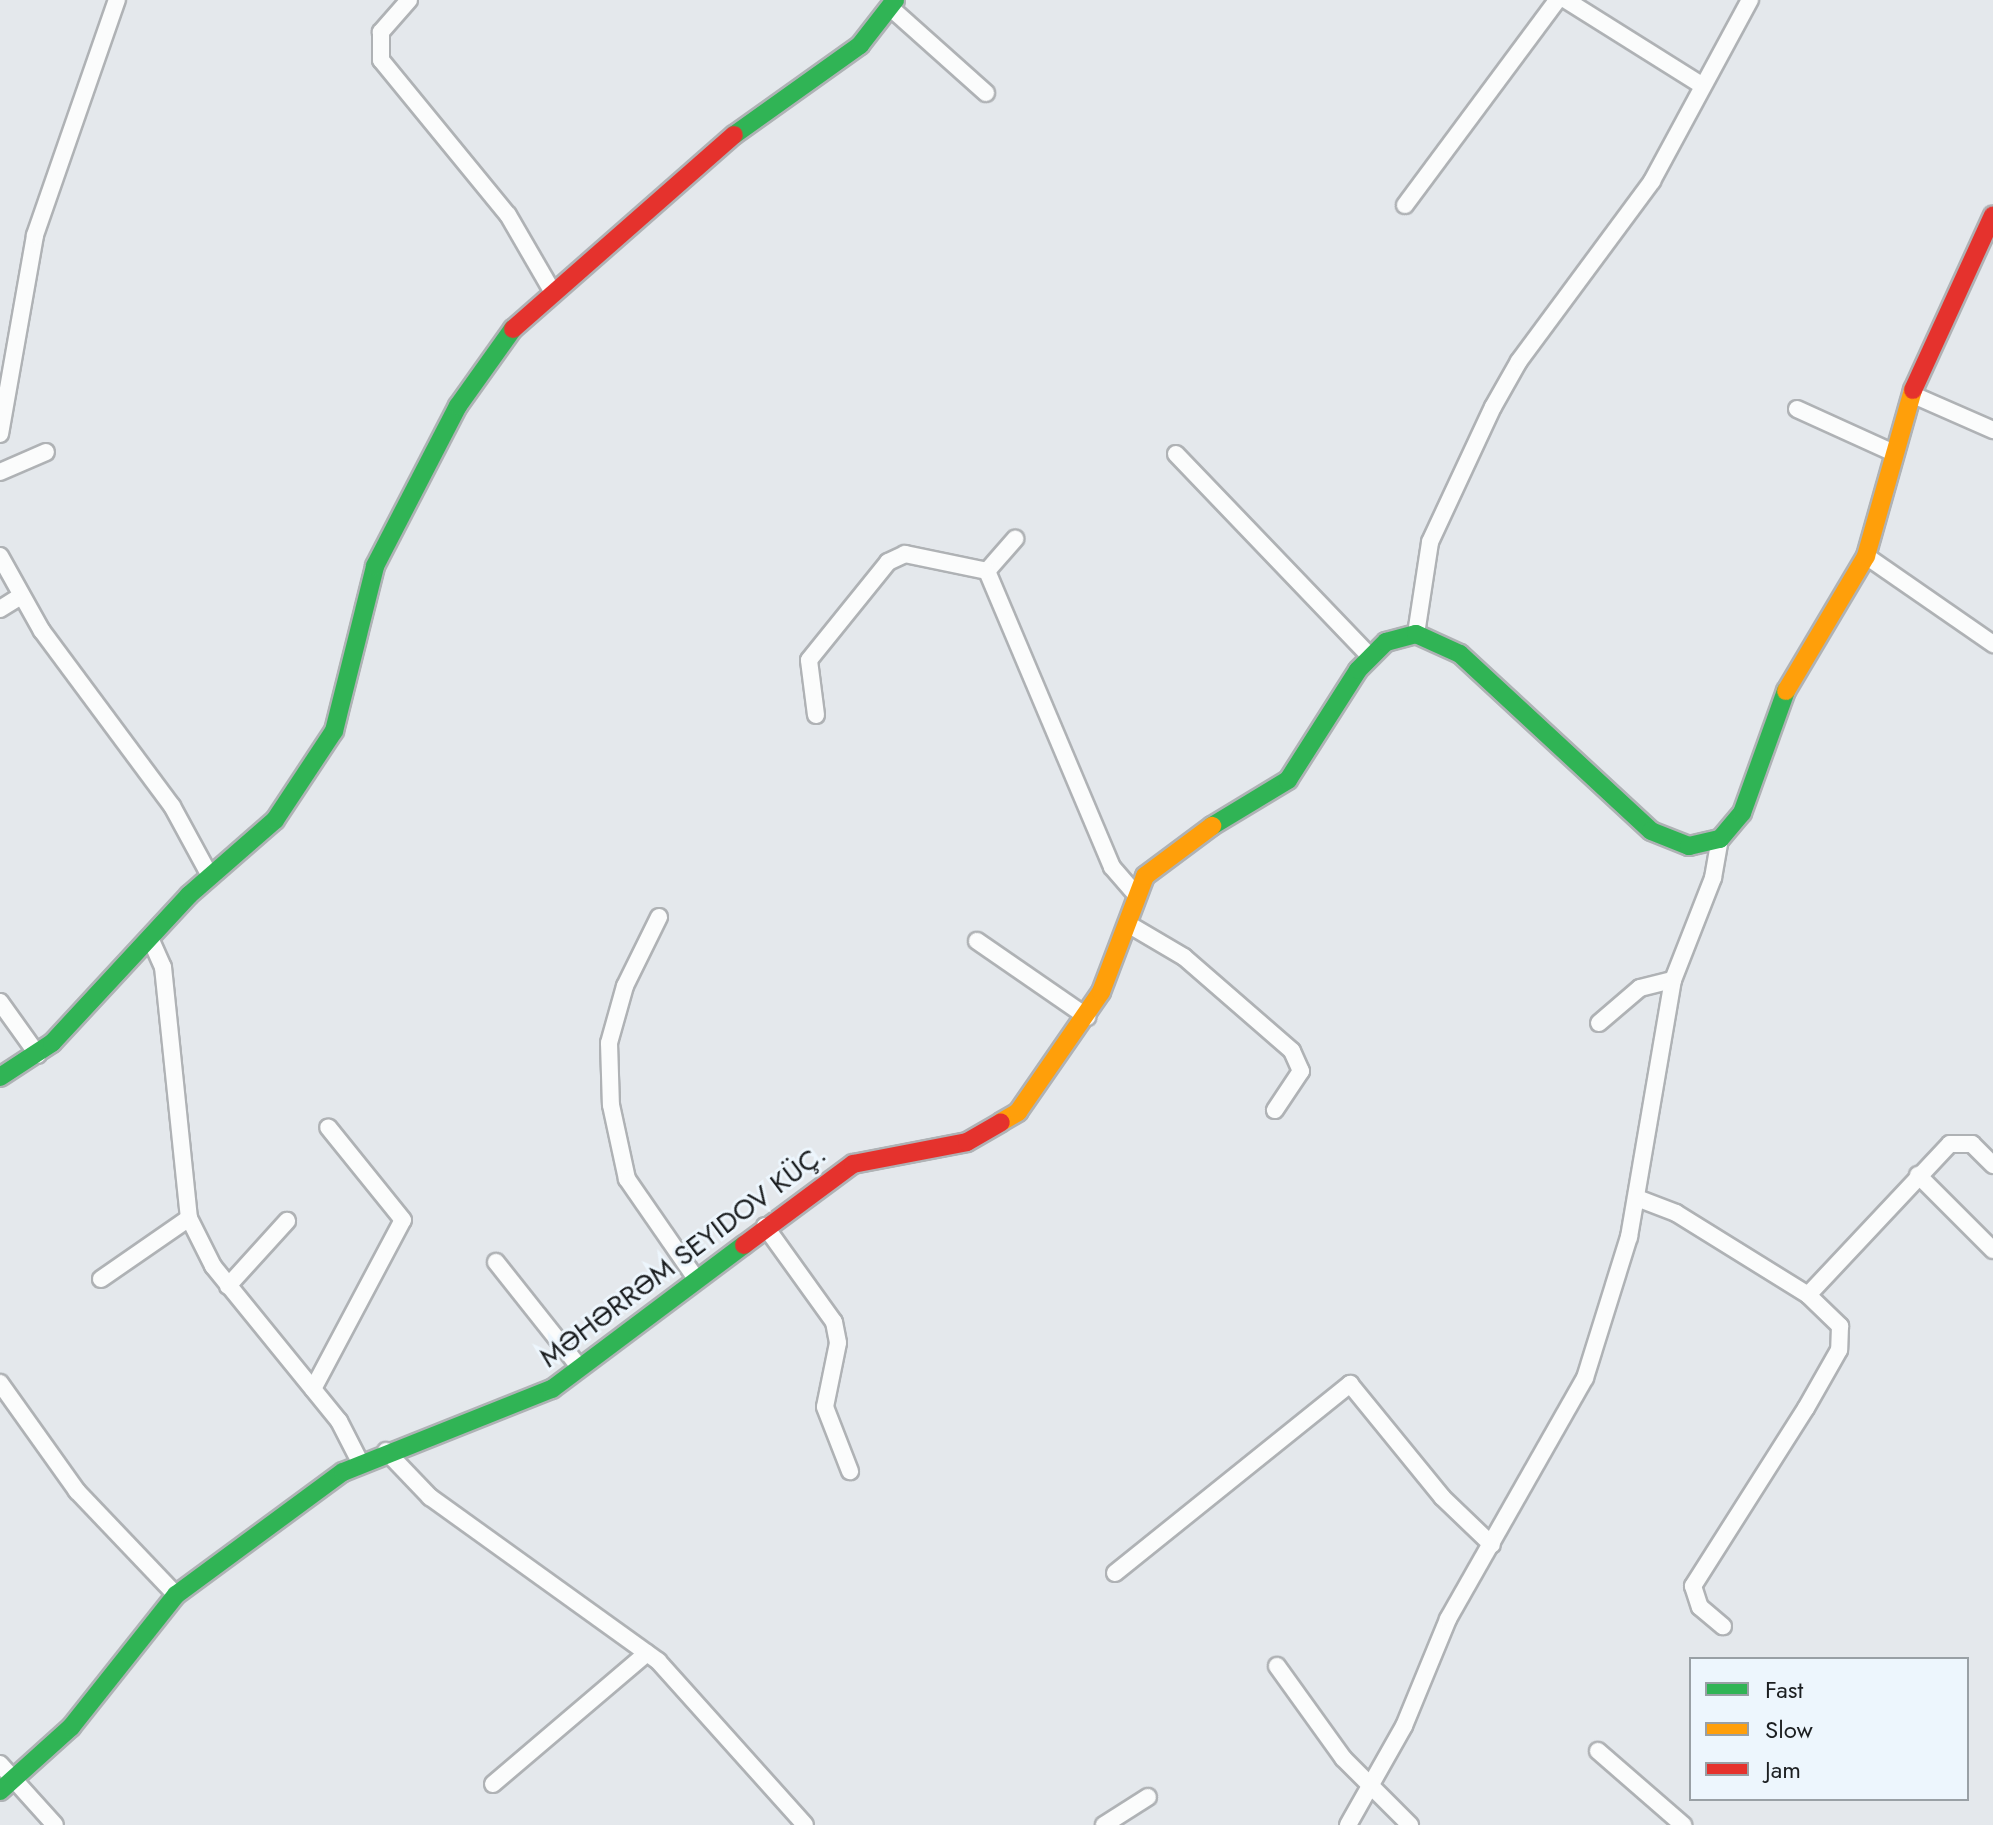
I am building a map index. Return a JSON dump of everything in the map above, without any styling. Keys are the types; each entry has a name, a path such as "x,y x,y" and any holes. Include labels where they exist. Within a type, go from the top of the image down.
{"street":[{"path":"0,434 35,235 117,0"},
{"path":"409,0 381,32 381,60 508,215 552,291"},
{"path":"1405,205 1557,0"},
{"path":"1566,0 1700,84"},
{"path":"1720,839 1689,846 1651,831 1460,654 1416,634 1430,542 1493,407 1519,361 1652,181 1700,84 1750,0"},
{"path":"0,1077 38,1055 210,876 275,820 334,731 375,566 474,382 552,291 748,123 860,45 894,4 986,93"},
{"path":"1348,1825 1371,1788 1448,1619 1585,1378 1637,1198 1641,1135 1673,980 1713,878 1720,839 1742,813 1783,696 1866,556 1892,452 1911,394 1993,215"},
{"path":"1911,394 1993,430"},
{"path":"1797,409 1892,452"},
{"path":"0,472 46,452"},
{"path":"1176,454 1369,655"},
{"path":"987,571 1015,539"},
{"path":"816,715 809,660 888,562 905,554 987,571"},
{"path":"1866,556 1993,644"},
{"path":"1,567 19,597 172,806 210,876"},
{"path":"987,571 1112,867 1136,895"},
{"path":"0,609 19,597"},
{"name":"MƏHƏRRƏM SEYIDOV KÜÇ.","path":"0,1791 88,1708 176,1595 360,1462 509,1412 580,1368 765,1226 853,1164 986,1134 1035,1093 1087,1017 1128,924 1136,895 1171,851 1288,780 1369,655 1399,635 1416,634"},
{"path":"659,917 625,986 609,1043 611,1105 627,1179 697,1280"},
{"path":"1128,924 1184,957 1292,1051 1301,1071 1275,1110"},
{"path":"150,938 163,967 189,1218 228,1286 313,1389 360,1462"},
{"path":"977,941 1087,1017"},
{"path":"1599,1023 1640,988 1673,980"},
{"path":"0,1002 38,1055"},
{"path":"313,1389 403,1220 328,1127"},
{"path":"1808,1295 1918,1175 1960,1139 1993,1165"},
{"path":"1918,1175 1993,1250"},
{"path":"1637,1198 1676,1213 1808,1295 1840,1326 1839,1350 1693,1586 1700,1607 1723,1626"},
{"path":"101,1279 189,1218"},
{"path":"228,1286 287,1221"},
{"path":"765,1226 834,1322 838,1343 825,1407 850,1471"},
{"path":"496,1262 580,1368"},
{"path":"0,1383 77,1491 176,1595"},
{"path":"1115,1573 1350,1384 1442,1497 1492,1545"},
{"path":"386,1451 430,1497 647,1653 805,1825"},
{"path":"493,1784 647,1653"},
{"path":"1277,1666 1371,1788 1410,1825"},
{"path":"1598,1751 1683,1825"},
{"path":"0,1764 55,1825"},
{"path":"1104,1825 1148,1797"}],"traffic: fast":[{"path":"734,135 860,45 895,0"},
{"path":"0,1077 52,1043 189,895 275,820 334,731 375,566 458,406 513,329"},
{"path":"1212,826 1288,780 1358,670 1386,642 1416,634 1460,654 1651,831 1689,846 1720,839 1742,813 1786,691"},
{"path":"0,1791 71,1727 176,1595 343,1472 552,1389 744,1245"}],"traffic: slow":[{"path":"1786,691 1866,556 1913,390"},
{"path":"1001,1122 1018,1112 1101,992 1145,876 1212,826"}],"traffic: jam":[{"path":"513,329 734,135"},
{"path":"1913,390 1993,215"},
{"path":"744,1245 853,1164 967,1142 1001,1122"}]}
